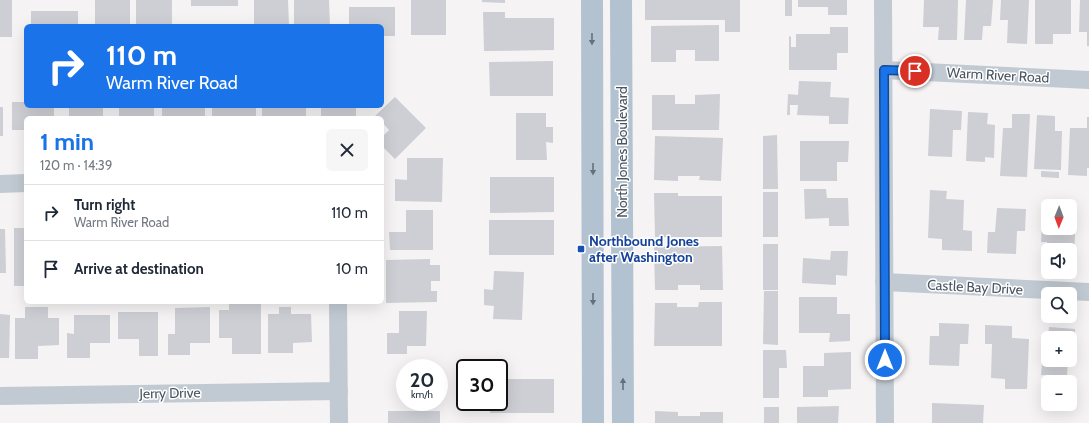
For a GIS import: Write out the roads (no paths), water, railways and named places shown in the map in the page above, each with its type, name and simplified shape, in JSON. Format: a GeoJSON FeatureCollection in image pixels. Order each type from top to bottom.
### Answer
{"type":"FeatureCollection","features":[{"type":"Feature","properties":{"kind":"main road","name":"North Jones Boulevard"},"geometry":{"type":"LineString","coordinates":[[592,0],[593,423]]}},
{"type":"Feature","properties":{"kind":"main road","name":"North Jones Boulevard"},"geometry":{"type":"LineString","coordinates":[[621,0],[623,423]]}},
{"type":"Feature","properties":{"kind":"street"},"geometry":{"type":"LineString","coordinates":[[883,0],[885,423]]}},
{"type":"Feature","properties":{"kind":"street","name":"Warm River Road"},"geometry":{"type":"LineString","coordinates":[[884,70],[1089,80]]}},
{"type":"Feature","properties":{"kind":"street"},"geometry":{"type":"LineString","coordinates":[[0,184],[24,183]]}},
{"type":"Feature","properties":{"kind":"street","name":"Castle Bay Drive"},"geometry":{"type":"LineString","coordinates":[[884,282],[1089,292]]}},
{"type":"Feature","properties":{"kind":"street"},"geometry":{"type":"LineString","coordinates":[[338,304],[339,423]]}},
{"type":"Feature","properties":{"kind":"street","name":"Jerry Drive"},"geometry":{"type":"LineString","coordinates":[[0,396],[339,391]]}},
{"type":"Feature","properties":{"kind":"place","name":"Northbound Jones after Washington"},"geometry":{"type":"Point","coordinates":[581,249]}}]}
